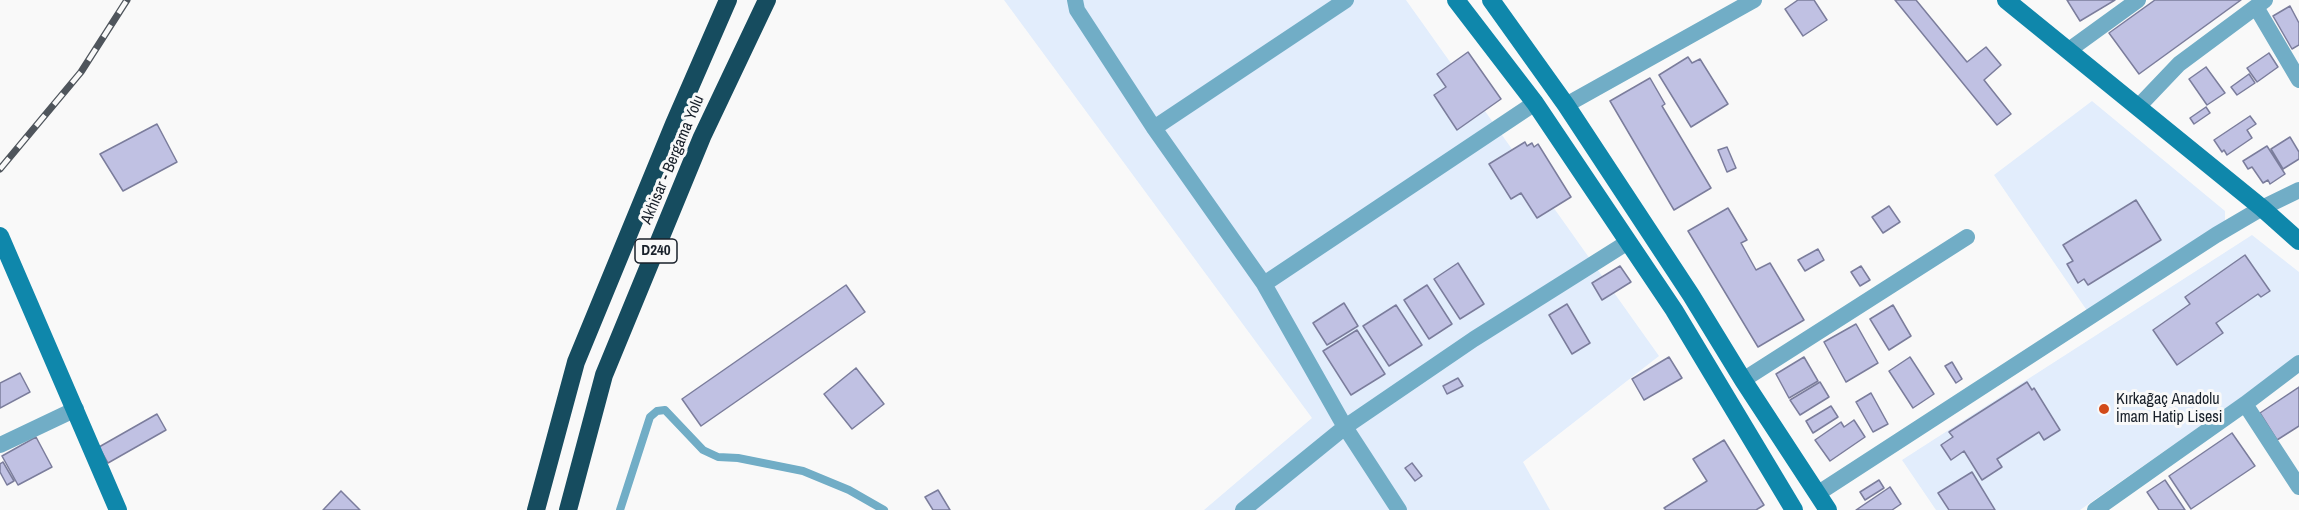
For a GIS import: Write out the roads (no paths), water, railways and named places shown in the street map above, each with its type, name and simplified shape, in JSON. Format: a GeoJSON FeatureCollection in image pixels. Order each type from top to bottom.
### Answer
{"type":"FeatureCollection","features":[{"type":"Feature","properties":{"kind":"highway","name":"Akhisar - Bergama Yolu"},"geometry":{"type":"LineString","coordinates":[[536,510],[576,362],[728,0]]}},
{"type":"Feature","properties":{"kind":"highway","name":"Akhisar - Bergama Yolu"},"geometry":{"type":"LineString","coordinates":[[568,510],[604,375],[702,137],[767,0]]}},
{"type":"Feature","properties":{"kind":"main road"},"geometry":{"type":"LineString","coordinates":[[1456,0],[1535,103],[1674,310],[1794,510]]}},
{"type":"Feature","properties":{"kind":"main road"},"geometry":{"type":"LineString","coordinates":[[1491,0],[1566,105],[1828,510]]}},
{"type":"Feature","properties":{"kind":"main road"},"geometry":{"type":"LineString","coordinates":[[2006,0],[2299,240]]}},
{"type":"Feature","properties":{"kind":"main road"},"geometry":{"type":"LineString","coordinates":[[0,236],[118,510]]}},
{"type":"Feature","properties":{"kind":"street"},"geometry":{"type":"LineString","coordinates":[[1075,0],[1077,10],[1154,129],[1264,285],[1345,427],[1399,510]]}},
{"type":"Feature","properties":{"kind":"street"},"geometry":{"type":"LineString","coordinates":[[1154,129],[1346,0]]}},
{"type":"Feature","properties":{"kind":"street"},"geometry":{"type":"LineString","coordinates":[[1566,105],[1754,0]]}},
{"type":"Feature","properties":{"kind":"street"},"geometry":{"type":"LineString","coordinates":[[2069,50],[2138,0]]}},
{"type":"Feature","properties":{"kind":"street"},"geometry":{"type":"LineString","coordinates":[[2138,107],[2179,64],[2260,3],[2299,80]]}},
{"type":"Feature","properties":{"kind":"street"},"geometry":{"type":"LineString","coordinates":[[1264,285],[1535,103]]}},
{"type":"Feature","properties":{"kind":"street"},"geometry":{"type":"LineString","coordinates":[[1817,494],[2206,241],[2262,208],[2299,190]]}},
{"type":"Feature","properties":{"kind":"street"},"geometry":{"type":"LineString","coordinates":[[1743,380],[1967,237]]}},
{"type":"Feature","properties":{"kind":"street"},"geometry":{"type":"LineString","coordinates":[[1244,510],[1345,427],[1474,339],[1628,242]]}},
{"type":"Feature","properties":{"kind":"street"},"geometry":{"type":"LineString","coordinates":[[2095,510],[2113,505],[2299,363]]}},
{"type":"Feature","properties":{"kind":"street"},"geometry":{"type":"LineString","coordinates":[[2245,404],[2299,487]]}},
{"type":"Feature","properties":{"kind":"street"},"geometry":{"type":"LineString","coordinates":[[0,445],[76,409]]}},
{"type":"Feature","properties":{"kind":"lane"},"geometry":{"type":"LineString","coordinates":[[620,510],[650,417],[657,411],[665,410],[703,450],[718,457],[738,458],[804,471],[849,490],[884,510]]}},
{"type":"Feature","properties":{"kind":"railway"},"geometry":{"type":"LineString","coordinates":[[0,169],[81,72],[127,0]]}},
{"type":"Feature","properties":{"kind":"place","name":"Kırkağaç Anadolu İmam Hatip Lisesi"},"geometry":{"type":"Point","coordinates":[2104,409]}}]}
